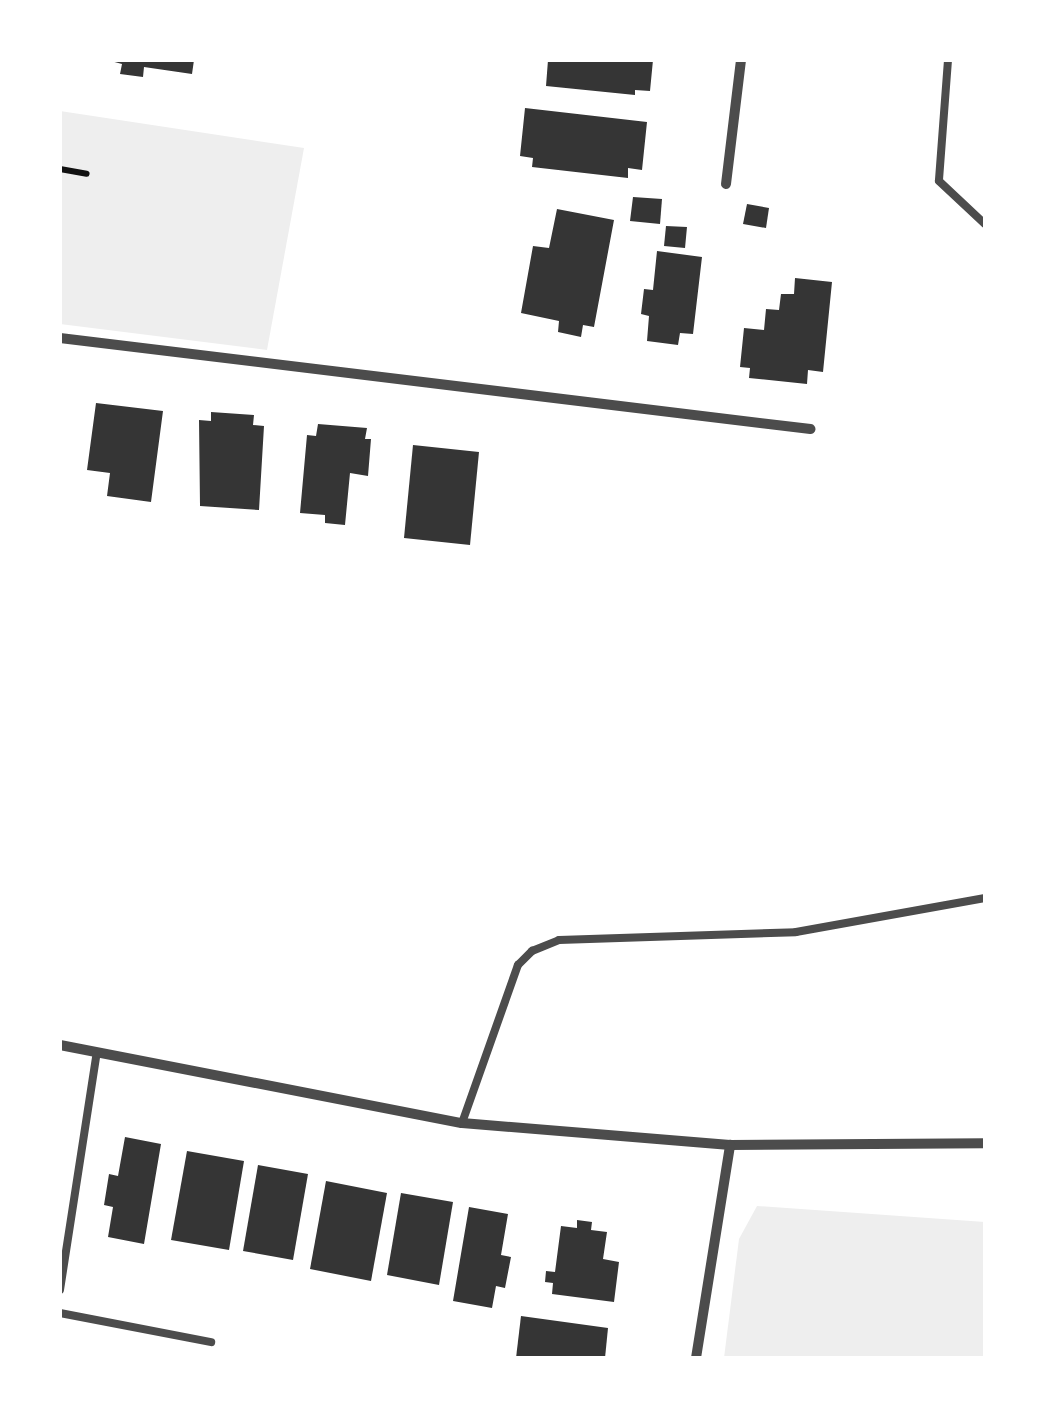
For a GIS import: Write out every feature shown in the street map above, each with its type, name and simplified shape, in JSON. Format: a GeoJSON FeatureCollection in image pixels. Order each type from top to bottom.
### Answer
{"type":"FeatureCollection","features":[{"type":"Feature","properties":{"kind":"street"},"geometry":{"type":"LineString","coordinates":[[726,184],[741,60]]}},
{"type":"Feature","properties":{"kind":"street"},"geometry":{"type":"LineString","coordinates":[[60,338],[810,429]]}},
{"type":"Feature","properties":{"kind":"street"},"geometry":{"type":"LineString","coordinates":[[60,1045],[462,1123],[730,1145],[985,1143]]}},
{"type":"Feature","properties":{"kind":"street"},"geometry":{"type":"LineString","coordinates":[[696,1358],[730,1145]]}},
{"type":"Feature","properties":{"kind":"lane"},"geometry":{"type":"LineString","coordinates":[[948,60],[939,180],[985,224]]}},
{"type":"Feature","properties":{"kind":"lane"},"geometry":{"type":"LineString","coordinates":[[462,1123],[518,965],[532,951],[559,940],[796,932],[985,898]]}},
{"type":"Feature","properties":{"kind":"lane"},"geometry":{"type":"LineString","coordinates":[[60,1290],[97,1052]]}},
{"type":"Feature","properties":{"kind":"lane"},"geometry":{"type":"LineString","coordinates":[[60,1313],[212,1342]]}},
{"type":"Feature","properties":{"kind":"path"},"geometry":{"type":"LineString","coordinates":[[60,169],[87,174]]}},
{"type":"Feature","properties":{"kind":"shaded area"},"geometry":{"type":"Polygon","coordinates":[[[60,111],[304,148],[267,350],[60,324],[60,111]]]}},
{"type":"Feature","properties":{"kind":"shaded area"},"geometry":{"type":"Polygon","coordinates":[[[757,1206],[985,1222],[985,1358],[724,1358],[739,1239],[757,1206]]]}},
{"type":"Feature","properties":{"kind":"building"},"geometry":{"type":"Polygon","coordinates":[[[107,60],[194,60],[192,74],[144,67],[143,77],[120,74],[122,64],[107,60]]]}},
{"type":"Feature","properties":{"kind":"building"},"geometry":{"type":"Polygon","coordinates":[[[548,60],[653,60],[650,91],[635,90],[635,95],[546,86],[548,60]]]}},
{"type":"Feature","properties":{"kind":"building"},"geometry":{"type":"Polygon","coordinates":[[[525,108],[647,122],[642,170],[628,168],[628,178],[532,167],[533,158],[520,156],[525,108]]]}},
{"type":"Feature","properties":{"kind":"building"},"geometry":{"type":"Polygon","coordinates":[[[633,197],[662,199],[660,224],[630,221],[633,197]]]}},
{"type":"Feature","properties":{"kind":"building"},"geometry":{"type":"Polygon","coordinates":[[[747,204],[769,208],[766,228],[743,224],[747,204]]]}},
{"type":"Feature","properties":{"kind":"building"},"geometry":{"type":"Polygon","coordinates":[[[557,209],[614,220],[594,327],[583,325],[581,337],[558,332],[559,321],[521,313],[533,246],[549,248],[557,209]]]}},
{"type":"Feature","properties":{"kind":"building"},"geometry":{"type":"Polygon","coordinates":[[[666,226],[687,227],[685,248],[664,246],[666,226]]]}},
{"type":"Feature","properties":{"kind":"building"},"geometry":{"type":"Polygon","coordinates":[[[657,251],[702,257],[693,334],[680,333],[678,345],[647,341],[649,316],[641,314],[644,289],[653,290],[657,251]]]}},
{"type":"Feature","properties":{"kind":"building"},"geometry":{"type":"Polygon","coordinates":[[[795,278],[832,282],[823,372],[808,370],[807,384],[749,378],[750,368],[740,367],[744,328],[764,330],[766,309],[779,310],[781,294],[794,294],[795,278]]]}},
{"type":"Feature","properties":{"kind":"building"},"geometry":{"type":"Polygon","coordinates":[[[96,403],[163,411],[151,502],[107,496],[110,473],[87,470],[96,403]]]}},
{"type":"Feature","properties":{"kind":"building"},"geometry":{"type":"Polygon","coordinates":[[[211,412],[254,415],[253,425],[264,426],[259,510],[200,506],[199,420],[211,421],[211,412]]]}},
{"type":"Feature","properties":{"kind":"building"},"geometry":{"type":"Polygon","coordinates":[[[318,424],[367,428],[365,439],[371,439],[368,476],[350,473],[345,525],[325,523],[325,515],[300,513],[307,435],[316,436],[318,424]]]}},
{"type":"Feature","properties":{"kind":"building"},"geometry":{"type":"Polygon","coordinates":[[[413,445],[479,452],[470,545],[404,538],[413,445]]]}},
{"type":"Feature","properties":{"kind":"building"},"geometry":{"type":"Polygon","coordinates":[[[125,1137],[161,1144],[144,1244],[108,1237],[113,1207],[104,1205],[109,1174],[118,1176],[125,1137]]]}},
{"type":"Feature","properties":{"kind":"building"},"geometry":{"type":"Polygon","coordinates":[[[187,1151],[244,1161],[229,1250],[171,1240],[187,1151]]]}},
{"type":"Feature","properties":{"kind":"building"},"geometry":{"type":"Polygon","coordinates":[[[258,1165],[308,1174],[293,1260],[243,1251],[258,1165]]]}},
{"type":"Feature","properties":{"kind":"building"},"geometry":{"type":"Polygon","coordinates":[[[326,1181],[387,1193],[371,1281],[310,1269],[326,1181]]]}},
{"type":"Feature","properties":{"kind":"building"},"geometry":{"type":"Polygon","coordinates":[[[401,1193],[453,1202],[439,1285],[387,1275],[401,1193]]]}},
{"type":"Feature","properties":{"kind":"building"},"geometry":{"type":"Polygon","coordinates":[[[469,1207],[508,1214],[501,1255],[511,1257],[505,1288],[496,1286],[492,1308],[453,1301],[469,1207]]]}},
{"type":"Feature","properties":{"kind":"building"},"geometry":{"type":"Polygon","coordinates":[[[577,1220],[592,1222],[591,1230],[607,1232],[603,1259],[619,1262],[614,1302],[552,1294],[553,1283],[545,1282],[546,1271],[555,1272],[561,1226],[577,1228],[577,1220]]]}},
{"type":"Feature","properties":{"kind":"building"},"geometry":{"type":"Polygon","coordinates":[[[521,1316],[608,1328],[605,1358],[516,1358],[521,1316]]]}}]}
